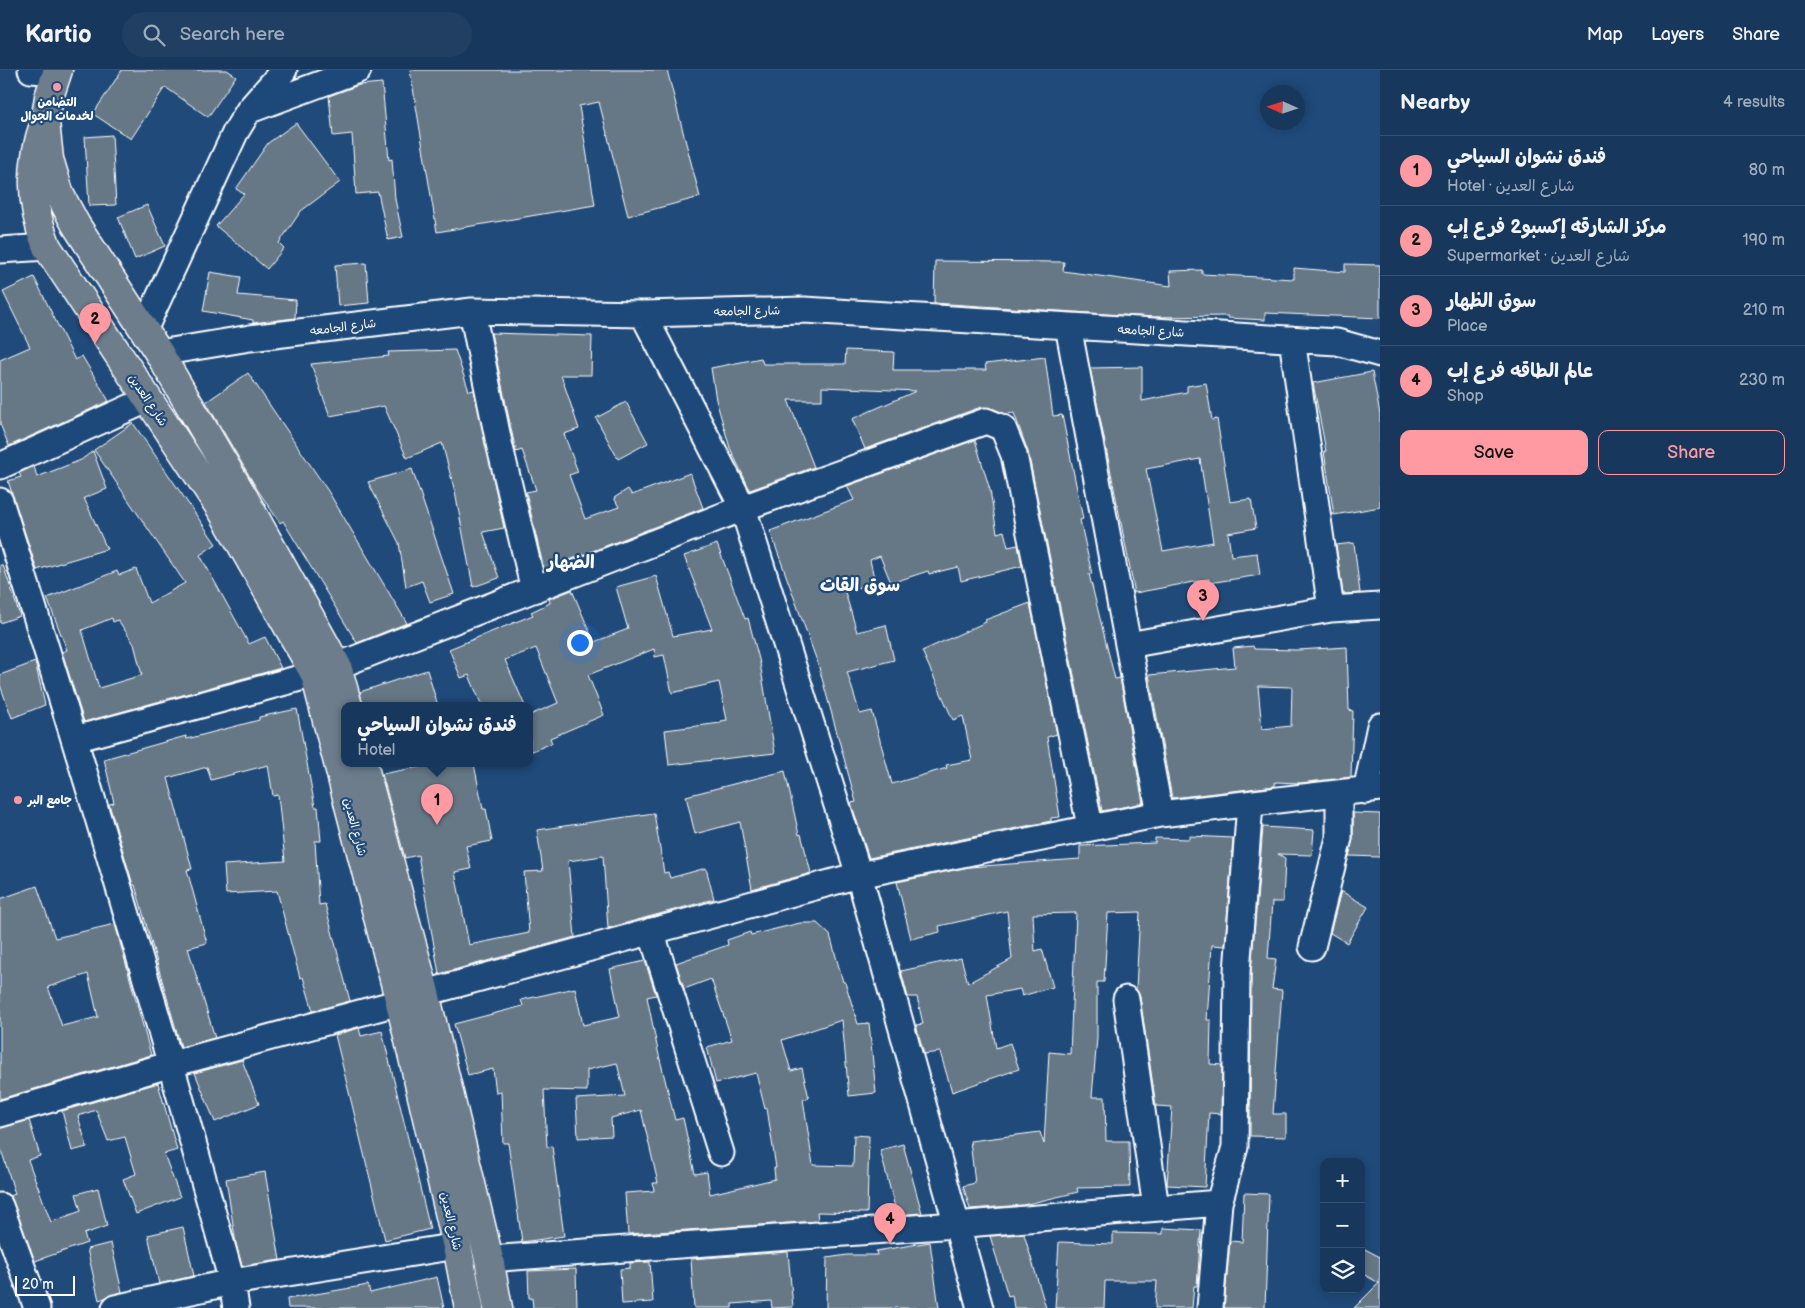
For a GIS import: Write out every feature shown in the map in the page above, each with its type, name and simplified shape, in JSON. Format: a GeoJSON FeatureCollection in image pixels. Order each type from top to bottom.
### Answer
{"type":"FeatureCollection","features":[{"type":"Feature","properties":{"kind":"main road"},"geometry":{"type":"LineString","coordinates":[[45,122],[49,97],[58,71]]}},
{"type":"Feature","properties":{"kind":"main road","name":"شارع العدين"},"geometry":{"type":"LineString","coordinates":[[45,122],[38,140],[32,177],[36,213],[47,247],[223,512],[346,702]]}},
{"type":"Feature","properties":{"kind":"main road","name":"شارع العدين"},"geometry":{"type":"LineString","coordinates":[[45,122],[49,159],[60,195],[76,225],[159,353],[244,498],[326,670],[341,727]]}},
{"type":"Feature","properties":{"kind":"main road","name":"شارع العدين"},"geometry":{"type":"LineString","coordinates":[[352,767],[412,997],[489,1259],[498,1308]]}},
{"type":"Feature","properties":{"kind":"main road","name":"شارع العدين"},"geometry":{"type":"LineString","coordinates":[[364,767],[412,997],[469,1308]]}},
{"type":"Feature","properties":{"kind":"street"},"geometry":{"type":"LineString","coordinates":[[30,70],[58,71]]}},
{"type":"Feature","properties":{"kind":"street"},"geometry":{"type":"LineString","coordinates":[[144,330],[235,133],[249,110],[284,70]]}},
{"type":"Feature","properties":{"kind":"street"},"geometry":{"type":"LineString","coordinates":[[249,110],[358,70]]}},
{"type":"Feature","properties":{"kind":"street"},"geometry":{"type":"LineString","coordinates":[[0,250],[47,247]]}},
{"type":"Feature","properties":{"kind":"street","name":"شارع الجامعه"},"geometry":{"type":"LineString","coordinates":[[159,353],[250,338],[472,311],[642,314],[804,310],[1336,342],[1380,336]]}},
{"type":"Feature","properties":{"kind":"street"},"geometry":{"type":"LineString","coordinates":[[472,311],[499,444],[534,590]]}},
{"type":"Feature","properties":{"kind":"street"},"geometry":{"type":"LineString","coordinates":[[642,314],[743,508],[859,875],[955,1225],[980,1308]]}},
{"type":"Feature","properties":{"kind":"street"},"geometry":{"type":"LineString","coordinates":[[1068,326],[1160,814]]}},
{"type":"Feature","properties":{"kind":"street"},"geometry":{"type":"LineString","coordinates":[[1292,340],[1331,609]]}},
{"type":"Feature","properties":{"kind":"street","name":"شارع الجامعه"},"geometry":{"type":"LineString","coordinates":[[1336,342],[1380,354]]}},
{"type":"Feature","properties":{"kind":"street"},"geometry":{"type":"LineString","coordinates":[[2,460],[147,400]]}},
{"type":"Feature","properties":{"kind":"street"},"geometry":{"type":"LineString","coordinates":[[75,739],[326,670],[743,508],[986,421],[1003,428],[1014,455],[1090,826]]}},
{"type":"Feature","properties":{"kind":"street"},"geometry":{"type":"LineString","coordinates":[[0,501],[75,739],[172,1064],[232,1282],[236,1308]]}},
{"type":"Feature","properties":{"kind":"street"},"geometry":{"type":"LineString","coordinates":[[1128,645],[1331,609],[1380,606]]}},
{"type":"Feature","properties":{"kind":"street"},"geometry":{"type":"LineString","coordinates":[[0,1114],[412,997],[859,875],[1090,826],[1160,814],[1373,790],[1380,726]]}},
{"type":"Feature","properties":{"kind":"street"},"geometry":{"type":"LineString","coordinates":[[1312,947],[1339,838],[1339,794]]}},
{"type":"Feature","properties":{"kind":"street"},"geometry":{"type":"LineString","coordinates":[[1210,1308],[1219,1203],[1235,1147],[1237,971],[1250,804]]}},
{"type":"Feature","properties":{"kind":"street"},"geometry":{"type":"LineString","coordinates":[[651,931],[721,1153]]}},
{"type":"Feature","properties":{"kind":"street"},"geometry":{"type":"LineString","coordinates":[[1126,999],[1156,1208]]}},
{"type":"Feature","properties":{"kind":"street"},"geometry":{"type":"LineString","coordinates":[[489,1259],[955,1225],[1219,1203]]}},
{"type":"Feature","properties":{"kind":"street"},"geometry":{"type":"LineString","coordinates":[[0,1206],[37,1308]]}},
{"type":"Feature","properties":{"kind":"street"},"geometry":{"type":"LineString","coordinates":[[115,1308],[232,1282],[458,1246]]}},
{"type":"Feature","properties":{"kind":"building"},"geometry":{"type":"Polygon","coordinates":[[[122,70],[227,70],[236,76],[208,117],[165,87],[131,139],[93,114],[122,70]]]}},
{"type":"Feature","properties":{"kind":"building"},"geometry":{"type":"Polygon","coordinates":[[[410,70],[667,70],[700,197],[628,216],[599,102],[579,106],[595,205],[437,232],[410,70]]]}},
{"type":"Feature","properties":{"kind":"building"},"geometry":{"type":"Polygon","coordinates":[[[382,83],[389,160],[392,159],[395,199],[403,237],[388,240],[378,192],[356,194],[352,134],[333,136],[329,96],[359,85],[382,83]]]}},
{"type":"Feature","properties":{"kind":"building"},"geometry":{"type":"Polygon","coordinates":[[[296,123],[340,182],[301,211],[279,243],[284,248],[267,269],[216,226],[244,194],[236,189],[268,143],[296,123]]]}},
{"type":"Feature","properties":{"kind":"building"},"geometry":{"type":"Polygon","coordinates":[[[112,135],[116,205],[89,206],[85,137],[112,135]]]}},
{"type":"Feature","properties":{"kind":"building"},"geometry":{"type":"Polygon","coordinates":[[[147,205],[165,246],[135,259],[118,217],[147,205]]]}},
{"type":"Feature","properties":{"kind":"building"},"geometry":{"type":"Polygon","coordinates":[[[935,261],[1064,262],[1063,271],[1171,286],[1170,271],[1202,270],[1202,274],[1294,279],[1294,268],[1345,272],[1345,264],[1380,265],[1380,318],[1265,313],[1265,320],[1228,318],[1228,316],[1152,317],[934,303],[935,261]]]}},
{"type":"Feature","properties":{"kind":"building"},"geometry":{"type":"Polygon","coordinates":[[[366,263],[369,303],[338,306],[335,265],[366,263]]]}},
{"type":"Feature","properties":{"kind":"building"},"geometry":{"type":"Polygon","coordinates":[[[210,272],[241,277],[238,295],[296,300],[295,318],[253,323],[253,320],[203,311],[210,272]]]}},
{"type":"Feature","properties":{"kind":"building"},"geometry":{"type":"Polygon","coordinates":[[[34,277],[75,360],[82,356],[109,401],[9,446],[0,424],[0,360],[30,347],[3,292],[34,277]]]}},
{"type":"Feature","properties":{"kind":"building"},"geometry":{"type":"Polygon","coordinates":[[[491,333],[592,336],[591,375],[561,375],[579,429],[564,434],[578,472],[569,475],[585,519],[619,507],[614,498],[628,489],[632,495],[690,473],[703,508],[544,570],[526,492],[536,490],[522,450],[516,452],[491,333]]]}},
{"type":"Feature","properties":{"kind":"building"},"geometry":{"type":"Polygon","coordinates":[[[455,350],[469,391],[474,390],[504,528],[483,532],[499,578],[473,587],[455,492],[442,443],[407,458],[384,406],[330,416],[311,364],[389,356],[388,352],[455,350]]]}},
{"type":"Feature","properties":{"kind":"building"},"geometry":{"type":"Polygon","coordinates":[[[846,350],[894,352],[893,370],[986,370],[985,364],[1045,357],[1053,416],[1062,415],[1083,519],[1080,520],[1092,574],[1089,574],[1115,679],[1120,678],[1143,803],[1102,811],[1028,452],[1014,413],[1006,414],[991,408],[981,407],[865,449],[852,419],[916,391],[822,387],[822,400],[788,400],[814,467],[750,490],[730,448],[716,400],[711,368],[761,358],[763,364],[845,364],[846,350]]]}},
{"type":"Feature","properties":{"kind":"building"},"geometry":{"type":"Polygon","coordinates":[[[1142,367],[1142,401],[1187,392],[1187,386],[1206,383],[1212,420],[1217,419],[1230,502],[1251,499],[1256,528],[1228,533],[1231,556],[1257,553],[1260,575],[1209,583],[1209,579],[1135,593],[1090,368],[1142,367]],[[1200,459],[1146,469],[1163,551],[1213,542],[1200,459]]]}},
{"type":"Feature","properties":{"kind":"building"},"geometry":{"type":"Polygon","coordinates":[[[1372,372],[1380,414],[1380,507],[1334,515],[1324,451],[1326,451],[1313,383],[1372,372]]]}},
{"type":"Feature","properties":{"kind":"building"},"geometry":{"type":"Polygon","coordinates":[[[248,373],[328,491],[407,623],[357,643],[283,521],[280,523],[257,489],[206,402],[248,373]]]}},
{"type":"Feature","properties":{"kind":"building"},"geometry":{"type":"Polygon","coordinates":[[[626,402],[648,443],[618,459],[596,418],[626,402]]]}},
{"type":"Feature","properties":{"kind":"building"},"geometry":{"type":"Polygon","coordinates":[[[133,423],[216,544],[200,555],[249,644],[265,637],[281,668],[84,722],[62,652],[67,650],[47,598],[117,571],[119,575],[136,569],[149,603],[185,583],[94,450],[133,423]],[[112,618],[82,630],[99,688],[142,675],[134,644],[118,620],[113,622],[112,618]]]}},
{"type":"Feature","properties":{"kind":"building"},"geometry":{"type":"Polygon","coordinates":[[[975,440],[990,490],[997,533],[1004,531],[1008,547],[1018,545],[1022,566],[961,581],[958,567],[929,574],[928,571],[891,583],[880,556],[870,560],[875,582],[845,592],[857,632],[886,625],[894,660],[847,672],[860,714],[872,711],[892,784],[947,768],[946,765],[972,760],[963,716],[953,720],[922,651],[986,622],[985,620],[1030,603],[1057,734],[1047,737],[1060,817],[1051,818],[1051,821],[869,858],[851,803],[856,802],[818,664],[770,531],[854,500],[847,486],[975,440]]]}},
{"type":"Feature","properties":{"kind":"building"},"geometry":{"type":"Polygon","coordinates":[[[93,451],[107,489],[84,498],[107,549],[37,570],[8,481],[21,477],[19,473],[34,466],[37,477],[81,460],[93,451]]]}},
{"type":"Feature","properties":{"kind":"building"},"geometry":{"type":"Polygon","coordinates":[[[412,469],[454,594],[430,602],[422,581],[406,587],[399,543],[368,482],[412,469]]]}},
{"type":"Feature","properties":{"kind":"building"},"geometry":{"type":"Polygon","coordinates":[[[1354,543],[1360,593],[1343,594],[1336,545],[1354,543]]]}},
{"type":"Feature","properties":{"kind":"building"},"geometry":{"type":"Polygon","coordinates":[[[717,544],[745,619],[748,618],[760,663],[775,753],[669,765],[665,730],[721,723],[721,721],[727,720],[719,682],[672,693],[664,655],[655,657],[654,649],[588,675],[604,715],[550,738],[552,743],[533,751],[533,714],[558,703],[536,648],[505,660],[523,702],[480,702],[469,675],[461,678],[449,649],[533,615],[531,612],[550,603],[549,599],[572,590],[594,642],[628,629],[616,587],[656,576],[673,636],[712,629],[684,556],[717,544]]]}},
{"type":"Feature","properties":{"kind":"building"},"geometry":{"type":"Polygon","coordinates":[[[0,565],[3,565],[20,616],[0,623],[0,565]]]}},
{"type":"Feature","properties":{"kind":"building"},"geometry":{"type":"Polygon","coordinates":[[[1253,646],[1254,649],[1298,650],[1347,647],[1349,710],[1353,711],[1351,777],[1300,783],[1275,782],[1275,786],[1172,798],[1149,675],[1235,667],[1233,648],[1253,646]],[[1258,686],[1262,729],[1291,726],[1292,687],[1258,686]]]}},
{"type":"Feature","properties":{"kind":"building"},"geometry":{"type":"Polygon","coordinates":[[[35,662],[45,705],[12,718],[0,685],[0,675],[35,662]]]}},
{"type":"Feature","properties":{"kind":"building"},"geometry":{"type":"Polygon","coordinates":[[[427,670],[437,702],[362,702],[360,692],[427,670]]]}},
{"type":"Feature","properties":{"kind":"building"},"geometry":{"type":"Polygon","coordinates":[[[297,709],[315,807],[318,807],[321,841],[315,841],[319,905],[325,904],[350,1001],[313,1011],[303,977],[300,978],[277,891],[226,894],[224,865],[285,861],[278,795],[273,796],[268,765],[211,780],[207,767],[168,778],[192,869],[187,870],[207,943],[188,948],[215,1038],[181,1047],[135,885],[133,885],[109,804],[114,803],[104,759],[186,736],[187,739],[259,720],[259,717],[297,709]]]}},
{"type":"Feature","properties":{"kind":"building"},"geometry":{"type":"Polygon","coordinates":[[[418,767],[475,767],[492,841],[466,846],[471,869],[455,872],[469,945],[529,933],[524,872],[543,871],[537,830],[654,813],[664,873],[668,872],[670,878],[706,868],[714,899],[608,928],[603,856],[568,861],[575,937],[439,974],[418,855],[405,858],[382,774],[418,767]]]}},
{"type":"Feature","properties":{"kind":"building"},"geometry":{"type":"Polygon","coordinates":[[[785,771],[799,835],[801,834],[811,873],[752,889],[740,822],[695,834],[686,796],[785,771]]]}},
{"type":"Feature","properties":{"kind":"building"},"geometry":{"type":"Polygon","coordinates":[[[1353,813],[1380,814],[1380,857],[1349,856],[1353,838],[1353,813]]]}},
{"type":"Feature","properties":{"kind":"building"},"geometry":{"type":"Polygon","coordinates":[[[1263,827],[1314,830],[1312,855],[1278,854],[1285,858],[1283,902],[1272,902],[1268,958],[1276,959],[1272,989],[1282,990],[1273,1114],[1286,1114],[1286,1137],[1250,1136],[1251,972],[1263,827]]]}},
{"type":"Feature","properties":{"kind":"building"},"geometry":{"type":"Polygon","coordinates":[[[1189,836],[1233,838],[1225,946],[1212,945],[1207,1020],[1211,1020],[1210,1064],[1222,1065],[1221,1114],[1209,1113],[1205,1187],[1167,1185],[1172,1107],[1156,1106],[1140,997],[1136,989],[1140,912],[1108,913],[1104,982],[1097,982],[1097,1038],[1092,1097],[1105,1097],[1106,1141],[1129,1141],[1130,1187],[1077,1188],[1078,1192],[1023,1205],[970,1209],[963,1186],[975,1183],[970,1141],[1040,1132],[1044,1144],[1049,1052],[1070,1054],[1076,913],[1033,914],[1035,951],[1042,949],[1053,987],[1022,996],[1020,989],[987,995],[996,1048],[1010,1043],[1019,1069],[952,1092],[940,1052],[924,1054],[916,1025],[923,1024],[917,997],[908,997],[901,971],[961,958],[968,983],[1012,959],[1007,911],[939,926],[940,932],[911,939],[897,882],[969,867],[1080,859],[1080,846],[1155,843],[1155,838],[1189,839],[1189,836]]]}},
{"type":"Feature","properties":{"kind":"building"},"geometry":{"type":"Polygon","coordinates":[[[37,886],[55,938],[115,924],[151,1055],[0,1099],[0,899],[37,886]],[[88,974],[48,987],[62,1026],[98,1017],[88,974]]]}},
{"type":"Feature","properties":{"kind":"building"},"geometry":{"type":"Polygon","coordinates":[[[1341,891],[1368,907],[1347,943],[1330,933],[1341,891]]]}},
{"type":"Feature","properties":{"kind":"building"},"geometry":{"type":"Polygon","coordinates":[[[800,923],[817,923],[830,935],[843,982],[845,982],[858,1024],[869,1023],[876,1093],[849,1096],[842,1020],[782,1040],[791,1071],[802,1068],[809,1098],[803,1099],[813,1165],[853,1166],[854,1135],[869,1136],[867,1213],[817,1212],[818,1221],[628,1234],[625,1193],[654,1191],[653,1183],[658,1183],[641,1110],[611,1118],[612,1136],[578,1138],[576,1099],[625,1096],[617,1063],[587,1070],[587,1091],[544,1090],[547,1147],[552,1146],[564,1236],[522,1242],[508,1143],[503,1143],[501,1092],[496,1093],[493,1069],[468,1075],[454,1024],[523,1006],[521,1000],[575,988],[583,1025],[620,1017],[610,969],[645,961],[656,995],[647,997],[658,1051],[675,1120],[683,1118],[695,1174],[707,1172],[710,1194],[775,1179],[774,1168],[776,1168],[767,1108],[765,1109],[756,1073],[716,1083],[707,1047],[732,1040],[711,979],[684,989],[676,963],[728,945],[727,940],[750,932],[751,935],[800,923]]]}},
{"type":"Feature","properties":{"kind":"building"},"geometry":{"type":"Polygon","coordinates":[[[359,1028],[361,1036],[382,1031],[430,1229],[385,1240],[335,1035],[359,1028]]]}},
{"type":"Feature","properties":{"kind":"building"},"geometry":{"type":"Polygon","coordinates":[[[242,1060],[259,1104],[215,1122],[195,1073],[242,1060]]]}},
{"type":"Feature","properties":{"kind":"building"},"geometry":{"type":"Polygon","coordinates":[[[158,1083],[177,1150],[164,1154],[180,1197],[136,1214],[123,1179],[136,1174],[125,1137],[108,1141],[96,1110],[78,1116],[87,1147],[72,1151],[62,1111],[158,1083]]]}},
{"type":"Feature","properties":{"kind":"building"},"geometry":{"type":"Polygon","coordinates":[[[29,1120],[40,1156],[28,1160],[51,1222],[81,1211],[76,1194],[98,1188],[107,1226],[84,1234],[87,1243],[35,1261],[10,1196],[15,1194],[0,1146],[0,1128],[29,1120]]]}},
{"type":"Feature","properties":{"kind":"building"},"geometry":{"type":"Polygon","coordinates":[[[903,1144],[922,1213],[897,1215],[880,1150],[903,1144]]]}},
{"type":"Feature","properties":{"kind":"building"},"geometry":{"type":"Polygon","coordinates":[[[265,1172],[280,1260],[242,1266],[236,1244],[226,1179],[265,1172]]]}},
{"type":"Feature","properties":{"kind":"building"},"geometry":{"type":"Polygon","coordinates":[[[1244,1193],[1269,1194],[1265,1308],[1224,1308],[1230,1241],[1242,1242],[1244,1193]]]}},
{"type":"Feature","properties":{"kind":"building"},"geometry":{"type":"Polygon","coordinates":[[[183,1227],[194,1276],[159,1284],[148,1235],[183,1227]]]}},
{"type":"Feature","properties":{"kind":"building"},"geometry":{"type":"Polygon","coordinates":[[[1163,1228],[1201,1230],[1197,1286],[1194,1286],[1192,1308],[1155,1308],[1157,1281],[1105,1281],[1104,1308],[1055,1308],[1059,1242],[1113,1244],[1113,1233],[1163,1234],[1163,1228]]]}},
{"type":"Feature","properties":{"kind":"building"},"geometry":{"type":"Polygon","coordinates":[[[1024,1234],[1046,1308],[1014,1308],[1012,1295],[1008,1296],[990,1236],[1024,1234]]]}},
{"type":"Feature","properties":{"kind":"building"},"geometry":{"type":"Polygon","coordinates":[[[930,1242],[939,1308],[826,1308],[827,1258],[847,1255],[877,1255],[876,1251],[930,1242]]]}},
{"type":"Feature","properties":{"kind":"building"},"geometry":{"type":"Polygon","coordinates":[[[111,1243],[122,1292],[99,1300],[87,1249],[111,1243]]]}},
{"type":"Feature","properties":{"kind":"building"},"geometry":{"type":"Polygon","coordinates":[[[1365,1249],[1380,1257],[1380,1308],[1354,1308],[1379,1283],[1365,1275],[1365,1249]]]}},
{"type":"Feature","properties":{"kind":"building"},"geometry":{"type":"Polygon","coordinates":[[[788,1252],[793,1307],[772,1308],[771,1301],[732,1304],[732,1308],[694,1308],[691,1259],[788,1252]]]}},
{"type":"Feature","properties":{"kind":"building"},"geometry":{"type":"Polygon","coordinates":[[[650,1262],[653,1302],[622,1304],[620,1269],[630,1268],[630,1263],[650,1262]]]}},
{"type":"Feature","properties":{"kind":"building"},"geometry":{"type":"Polygon","coordinates":[[[576,1269],[577,1308],[533,1308],[532,1298],[529,1298],[528,1271],[576,1269]]]}},
{"type":"Feature","properties":{"kind":"building"},"geometry":{"type":"Polygon","coordinates":[[[437,1277],[444,1308],[288,1308],[287,1299],[368,1285],[370,1293],[437,1277]]]}},
{"type":"Feature","properties":{"kind":"place","name":"التضامن لخدمات الجوال"},"geometry":{"type":"Point","coordinates":[57,87]}},
{"type":"Feature","properties":{"kind":"place","name":"مركز الشارقه إكسبو2 فرع إب"},"geometry":{"type":"Point","coordinates":[95,344]}},
{"type":"Feature","properties":{"kind":"place","name":"سوق الظهار"},"geometry":{"type":"Point","coordinates":[1203,621]}},
{"type":"Feature","properties":{"kind":"place","name":"جامع البر"},"geometry":{"type":"Point","coordinates":[18,800]}},
{"type":"Feature","properties":{"kind":"place","name":"فندق نشوان السياحي"},"geometry":{"type":"Point","coordinates":[437,825]}},
{"type":"Feature","properties":{"kind":"place","name":"عالم الطاقه فرع إب"},"geometry":{"type":"Point","coordinates":[890,1244]}},
{"type":"Feature","properties":{"kind":"district","name":"الضهار"},"geometry":{"type":"Point","coordinates":[571,562]}},
{"type":"Feature","properties":{"kind":"district","name":"سوق القات"},"geometry":{"type":"Point","coordinates":[860,585]}}]}
